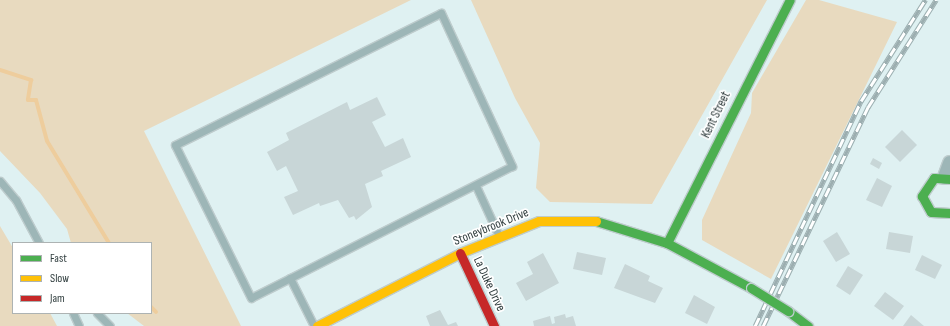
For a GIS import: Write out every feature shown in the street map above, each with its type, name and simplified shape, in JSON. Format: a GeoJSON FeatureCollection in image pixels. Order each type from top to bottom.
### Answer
{"type":"FeatureCollection","features":[{"type":"Feature","properties":{"kind":"street","name":"Kent Street"},"geometry":{"type":"LineString","coordinates":[[667,243],[790,0]]}},
{"type":"Feature","properties":{"kind":"street"},"geometry":{"type":"LineString","coordinates":[[950,163],[947,178],[929,181],[922,196],[931,212],[950,213]]}},
{"type":"Feature","properties":{"kind":"street","name":"Stoneybrook Drive"},"geometry":{"type":"LineString","coordinates":[[317,326],[460,253],[539,221],[599,221],[667,243],[751,288],[788,311],[808,326]]}},
{"type":"Feature","properties":{"kind":"street","name":"La Duke Drive"},"geometry":{"type":"LineString","coordinates":[[460,253],[494,326]]}},
{"type":"Feature","properties":{"kind":"lane"},"geometry":{"type":"LineString","coordinates":[[441,13],[512,166],[476,186],[251,298],[175,145],[441,13]]}},
{"type":"Feature","properties":{"kind":"lane"},"geometry":{"type":"LineString","coordinates":[[0,181],[16,200],[38,242]]}},
{"type":"Feature","properties":{"kind":"lane"},"geometry":{"type":"LineString","coordinates":[[476,186],[499,236]]}},
{"type":"Feature","properties":{"kind":"lane"},"geometry":{"type":"LineString","coordinates":[[290,278],[314,326]]}},
{"type":"Feature","properties":{"kind":"lane"},"geometry":{"type":"LineString","coordinates":[[73,314],[79,326]]}},
{"type":"Feature","properties":{"kind":"lane"},"geometry":{"type":"LineString","coordinates":[[98,314],[110,326]]}},
{"type":"Feature","properties":{"kind":"shaded area"},"geometry":{"type":"Polygon","coordinates":[[[0,0],[411,0],[144,131],[241,326],[144,326],[128,314],[152,314],[152,242],[71,242],[67,229],[40,193],[0,151],[0,0]]]}},
{"type":"Feature","properties":{"kind":"shaded area"},"geometry":{"type":"Polygon","coordinates":[[[471,0],[767,0],[652,204],[550,202],[536,188],[540,143],[515,98],[471,0]]]}},
{"type":"Feature","properties":{"kind":"shaded area"},"geometry":{"type":"Polygon","coordinates":[[[806,0],[819,0],[897,22],[771,279],[702,240],[702,220],[751,113],[752,93],[806,0]]]}},
{"type":"Feature","properties":{"kind":"shaded area"},"geometry":{"type":"Polygon","coordinates":[[[0,226],[12,246],[12,314],[51,314],[57,326],[0,326],[0,226]]]}},
{"type":"Feature","properties":{"kind":"building"},"geometry":{"type":"Polygon","coordinates":[[[377,97],[386,115],[372,122],[385,147],[403,138],[411,157],[381,171],[383,176],[365,184],[372,207],[356,220],[354,216],[349,218],[338,200],[320,206],[319,203],[293,215],[284,197],[298,191],[286,166],[277,171],[267,152],[289,140],[286,133],[347,102],[350,110],[377,97]]]}},
{"type":"Feature","properties":{"kind":"building"},"geometry":{"type":"Polygon","coordinates":[[[902,130],[917,145],[900,162],[885,147],[902,130]]]}},
{"type":"Feature","properties":{"kind":"building"},"geometry":{"type":"Polygon","coordinates":[[[873,158],[882,163],[879,169],[870,164],[873,158]]]}},
{"type":"Feature","properties":{"kind":"building"},"geometry":{"type":"Polygon","coordinates":[[[877,178],[892,186],[882,207],[866,200],[877,178]]]}},
{"type":"Feature","properties":{"kind":"building"},"geometry":{"type":"Polygon","coordinates":[[[837,232],[850,254],[836,262],[823,241],[837,232]]]}},
{"type":"Feature","properties":{"kind":"building"},"geometry":{"type":"Polygon","coordinates":[[[889,232],[913,236],[910,253],[886,249],[889,232]]]}},
{"type":"Feature","properties":{"kind":"building"},"geometry":{"type":"Polygon","coordinates":[[[577,252],[606,258],[602,275],[573,269],[577,252]]]}},
{"type":"Feature","properties":{"kind":"building"},"geometry":{"type":"Polygon","coordinates":[[[543,253],[559,283],[526,301],[516,283],[533,274],[527,262],[543,253]]]}},
{"type":"Feature","properties":{"kind":"building"},"geometry":{"type":"Polygon","coordinates":[[[922,255],[942,265],[935,279],[915,270],[922,255]]]}},
{"type":"Feature","properties":{"kind":"building"},"geometry":{"type":"Polygon","coordinates":[[[625,264],[650,276],[648,281],[663,288],[655,303],[614,288],[625,264]]]}},
{"type":"Feature","properties":{"kind":"building"},"geometry":{"type":"Polygon","coordinates":[[[848,266],[863,275],[850,295],[836,286],[848,266]]]}},
{"type":"Feature","properties":{"kind":"building"},"geometry":{"type":"Polygon","coordinates":[[[885,292],[904,306],[893,320],[874,306],[885,292]]]}},
{"type":"Feature","properties":{"kind":"building"},"geometry":{"type":"Polygon","coordinates":[[[694,295],[715,307],[707,324],[685,313],[694,295]]]}},
{"type":"Feature","properties":{"kind":"building"},"geometry":{"type":"Polygon","coordinates":[[[440,310],[448,325],[456,322],[458,326],[430,326],[426,316],[440,310]]]}},
{"type":"Feature","properties":{"kind":"building"},"geometry":{"type":"Polygon","coordinates":[[[565,314],[566,318],[573,316],[576,326],[534,326],[533,321],[550,316],[552,324],[555,323],[554,317],[565,314]]]}},
{"type":"Feature","properties":{"kind":"building"},"geometry":{"type":"Polygon","coordinates":[[[911,315],[924,326],[903,326],[911,315]]]}},
{"type":"Feature","properties":{"kind":"waterway"},"geometry":{"type":"LineString","coordinates":[[0,70],[31,80],[28,100],[36,100],[47,141],[108,242]]}},
{"type":"Feature","properties":{"kind":"waterway"},"geometry":{"type":"LineString","coordinates":[[152,308],[156,312]]}},
{"type":"Feature","properties":{"kind":"railway"},"geometry":{"type":"LineString","coordinates":[[755,326],[861,101],[925,0]]}},
{"type":"Feature","properties":{"kind":"railway"},"geometry":{"type":"LineString","coordinates":[[763,326],[868,107],[936,0]]}},
{"type":"Feature","properties":{"kind":"traffic: fast"},"geometry":{"type":"LineString","coordinates":[[667,243],[790,0]]}},
{"type":"Feature","properties":{"kind":"traffic: fast"},"geometry":{"type":"LineString","coordinates":[[950,179],[934,178],[922,196],[931,212],[950,213]]}},
{"type":"Feature","properties":{"kind":"traffic: fast"},"geometry":{"type":"LineString","coordinates":[[596,221],[667,243],[751,288]]}},
{"type":"Feature","properties":{"kind":"traffic: fast"},"geometry":{"type":"LineString","coordinates":[[751,288],[788,311]]}},
{"type":"Feature","properties":{"kind":"traffic: fast"},"geometry":{"type":"LineString","coordinates":[[788,311],[808,326]]}},
{"type":"Feature","properties":{"kind":"traffic: slow"},"geometry":{"type":"LineString","coordinates":[[317,326],[460,253],[539,221],[596,221]]}},
{"type":"Feature","properties":{"kind":"traffic: jam"},"geometry":{"type":"LineString","coordinates":[[460,253],[494,326]]}}]}
